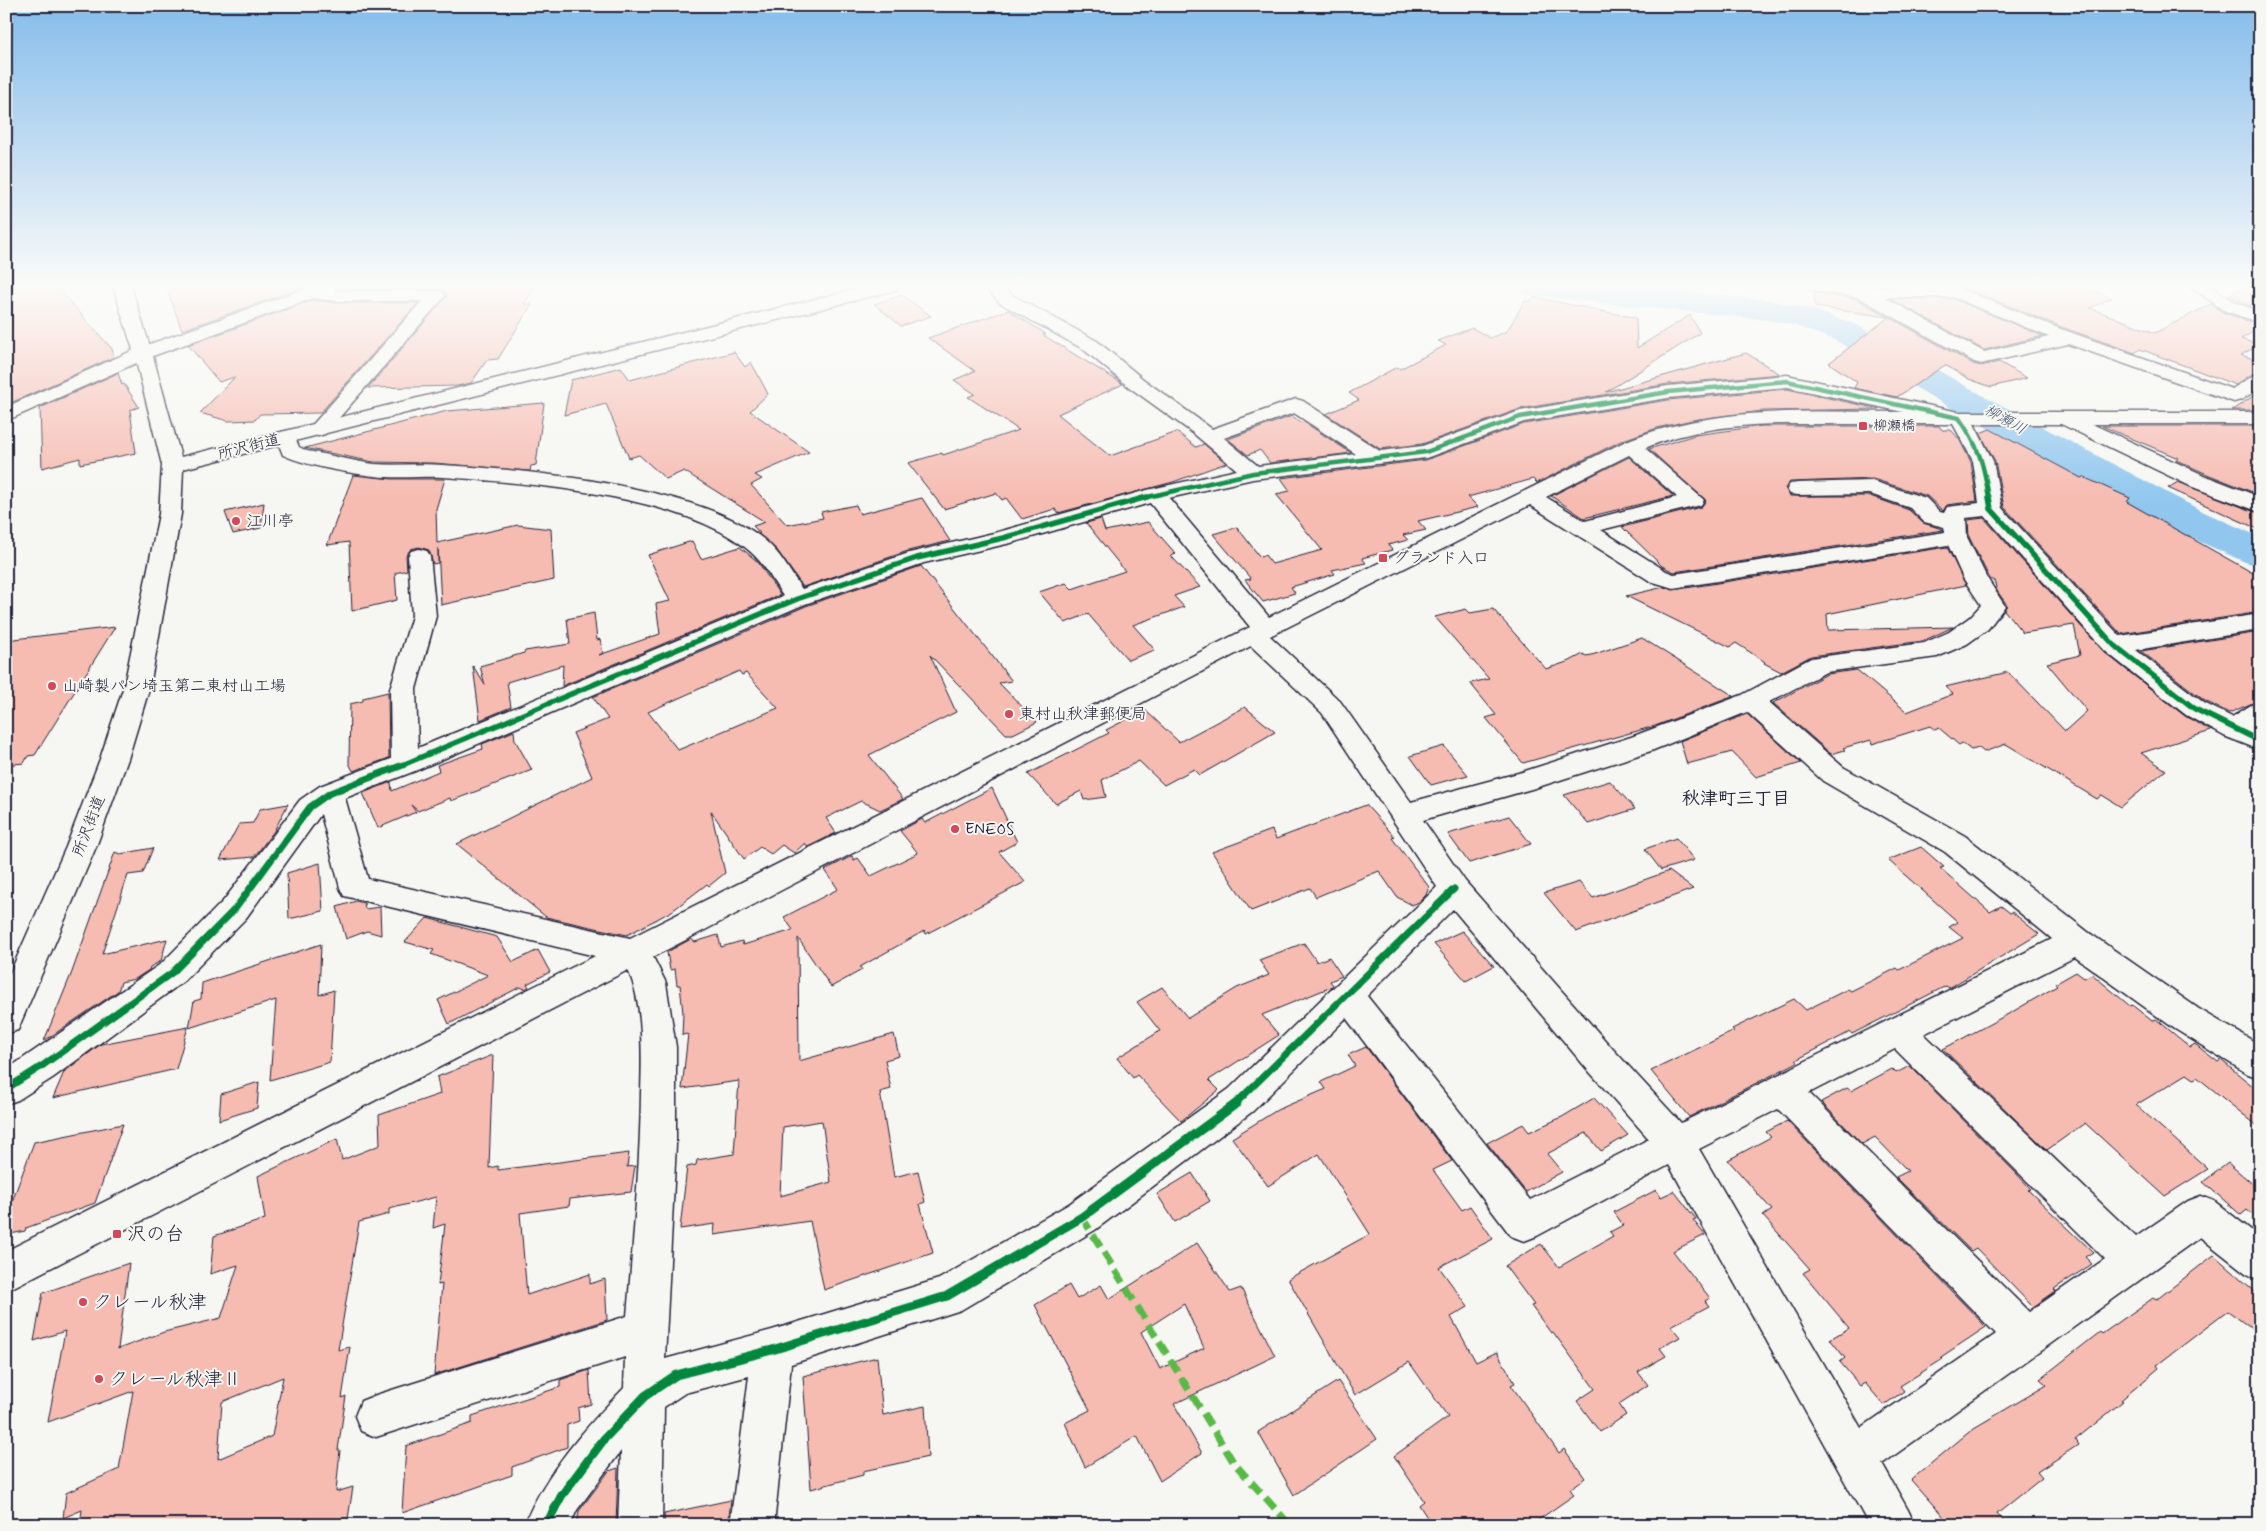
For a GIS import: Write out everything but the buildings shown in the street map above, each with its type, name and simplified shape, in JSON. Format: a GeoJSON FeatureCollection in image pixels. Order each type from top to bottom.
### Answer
{"type":"FeatureCollection","features":[{"type":"Feature","properties":{"kind":"street"},"geometry":{"type":"LineString","coordinates":[[6,415],[133,357]]}},
{"type":"Feature","properties":{"kind":"street"},"geometry":{"type":"LineString","coordinates":[[144,357],[173,465]]}},
{"type":"Feature","properties":{"kind":"street"},"geometry":{"type":"LineString","coordinates":[[318,430],[382,357]]}},
{"type":"Feature","properties":{"kind":"street","name":"所沢街道"},"geometry":{"type":"LineString","coordinates":[[6,1020],[81,847],[114,759],[137,686],[170,514],[173,465],[606,357]]}},
{"type":"Feature","properties":{"kind":"street"},"geometry":{"type":"LineString","coordinates":[[1105,357],[1253,473]]}},
{"type":"Feature","properties":{"kind":"street"},"geometry":{"type":"LineString","coordinates":[[2125,357],[2234,396]]}},
{"type":"Feature","properties":{"kind":"street"},"geometry":{"type":"LineString","coordinates":[[2217,419],[2204,408],[2204,404],[2234,396],[2260,380]]}},
{"type":"Feature","properties":{"kind":"street"},"geometry":{"type":"LineString","coordinates":[[6,1089],[42,1066],[172,972],[236,909],[310,807],[330,793],[405,764],[797,599],[917,558],[1003,538],[1156,495],[1253,473],[1426,452],[1520,417],[1668,392],[1768,381],[1787,381],[1962,418],[1983,461],[1991,509],[2114,645],[2195,709],[2260,741]]}},
{"type":"Feature","properties":{"kind":"street"},"geometry":{"type":"LineString","coordinates":[[1209,437],[1296,405],[1376,458]]}},
{"type":"Feature","properties":{"kind":"street"},"geometry":{"type":"LineString","coordinates":[[2056,417],[2198,481],[2260,505]]}},
{"type":"Feature","properties":{"kind":"street"},"geometry":{"type":"LineString","coordinates":[[6,1272],[1260,632],[1530,496],[1655,436],[1682,428],[1743,420],[2056,417],[2260,418]]}},
{"type":"Feature","properties":{"kind":"street"},"geometry":{"type":"LineString","coordinates":[[286,438],[290,451],[302,456],[374,470],[442,471],[583,485],[630,494],[707,517],[736,531],[764,551],[797,599]]}},
{"type":"Feature","properties":{"kind":"street"},"geometry":{"type":"LineString","coordinates":[[1583,528],[1693,500],[1631,446]]}},
{"type":"Feature","properties":{"kind":"street"},"geometry":{"type":"LineString","coordinates":[[1798,488],[1872,487],[1918,504],[1932,516],[1956,530]]}},
{"type":"Feature","properties":{"kind":"street"},"geometry":{"type":"LineString","coordinates":[[1156,495],[1260,632],[1331,707],[1454,889],[1599,1058],[1676,1143],[1893,1525]]}},
{"type":"Feature","properties":{"kind":"street"},"geometry":{"type":"LineString","coordinates":[[1530,496],[1658,576],[1673,581],[1956,530]]}},
{"type":"Feature","properties":{"kind":"street"},"geometry":{"type":"LineString","coordinates":[[1404,815],[1525,781],[1641,744],[1751,701],[1820,664],[1928,651],[1958,638],[1979,623],[1993,606],[1974,578],[1956,530],[1955,512],[1991,509]]}},
{"type":"Feature","properties":{"kind":"street"},"geometry":{"type":"LineString","coordinates":[[405,764],[403,689],[424,616],[419,556]]}},
{"type":"Feature","properties":{"kind":"street"},"geometry":{"type":"LineString","coordinates":[[2114,645],[2260,622]]}},
{"type":"Feature","properties":{"kind":"street"},"geometry":{"type":"LineString","coordinates":[[1751,701],[1833,774],[1955,844],[2077,941],[2187,1018],[2260,1063]]}},
{"type":"Feature","properties":{"kind":"street"},"geometry":{"type":"LineString","coordinates":[[2233,729],[2260,711]]}},
{"type":"Feature","properties":{"kind":"street"},"geometry":{"type":"LineString","coordinates":[[330,793],[355,888],[635,952]]}},
{"type":"Feature","properties":{"kind":"street"},"geometry":{"type":"LineString","coordinates":[[546,1525],[562,1495],[604,1439],[645,1396],[676,1375],[772,1350],[946,1296],[1082,1217],[1241,1100],[1454,889]]}},
{"type":"Feature","properties":{"kind":"street"},"geometry":{"type":"LineString","coordinates":[[1348,996],[1524,1222],[1676,1143],[2077,941]]}},
{"type":"Feature","properties":{"kind":"street"},"geometry":{"type":"LineString","coordinates":[[635,952],[650,983],[659,1047],[658,1144],[646,1330],[640,1525]]}},
{"type":"Feature","properties":{"kind":"street"},"geometry":{"type":"LineString","coordinates":[[1898,1031],[2134,1261]]}},
{"type":"Feature","properties":{"kind":"street"},"geometry":{"type":"LineString","coordinates":[[1782,1090],[2026,1337]]}},
{"type":"Feature","properties":{"kind":"street"},"geometry":{"type":"LineString","coordinates":[[1855,1457],[2201,1214],[2260,1261]]}},
{"type":"Feature","properties":{"kind":"street"},"geometry":{"type":"LineString","coordinates":[[376,1416],[646,1330]]}},
{"type":"Feature","properties":{"kind":"street"},"geometry":{"type":"LineString","coordinates":[[752,1525],[772,1350]]}},
{"type":"Feature","properties":{"kind":"waterway","name":"柳瀬川"},"geometry":{"type":"LineString","coordinates":[[1889,357],[1969,403],[2191,522],[2260,553]]}},
{"type":"Feature","properties":{"kind":"marked path"},"geometry":{"type":"LineString","coordinates":[[1082,1217],[1234,1463],[1290,1525]]}},
{"type":"Feature","properties":{"kind":"cycle path"},"geometry":{"type":"LineString","coordinates":[[6,1089],[42,1066],[173,972],[235,909],[310,807],[330,793],[405,764],[797,599],[917,558],[1003,538],[1155,495],[1253,473],[1426,452],[1520,417],[1668,392],[1787,381],[1959,418],[1969,432],[1983,461],[1991,509],[2114,645],[2195,709],[2260,741]]}},
{"type":"Feature","properties":{"kind":"cycle path"},"geometry":{"type":"LineString","coordinates":[[546,1525],[562,1495],[604,1439],[645,1396],[676,1375],[772,1350],[947,1296],[1082,1217],[1241,1100],[1454,889]]}},
{"type":"Feature","properties":{"kind":"place","name":"柳瀬橋"},"geometry":{"type":"Point","coordinates":[1863,426]}},
{"type":"Feature","properties":{"kind":"place","name":"江川亭"},"geometry":{"type":"Point","coordinates":[236,521]}},
{"type":"Feature","properties":{"kind":"place","name":"グランド入口"},"geometry":{"type":"Point","coordinates":[1383,558]}},
{"type":"Feature","properties":{"kind":"place","name":"山崎製パン埼玉第二東村山工場"},"geometry":{"type":"Point","coordinates":[52,686]}},
{"type":"Feature","properties":{"kind":"place","name":"東村山秋津郵便局"},"geometry":{"type":"Point","coordinates":[1009,714]}},
{"type":"Feature","properties":{"kind":"place","name":"ENEOS"},"geometry":{"type":"Point","coordinates":[955,829]}},
{"type":"Feature","properties":{"kind":"place","name":"沢の台"},"geometry":{"type":"Point","coordinates":[117,1234]}},
{"type":"Feature","properties":{"kind":"place","name":"クレール秋津"},"geometry":{"type":"Point","coordinates":[83,1302]}},
{"type":"Feature","properties":{"kind":"place","name":"クレール秋津Ⅱ"},"geometry":{"type":"Point","coordinates":[99,1379]}},
{"type":"Feature","properties":{"kind":"district","name":"秋津町三丁目"},"geometry":{"type":"Point","coordinates":[1736,799]}}]}
